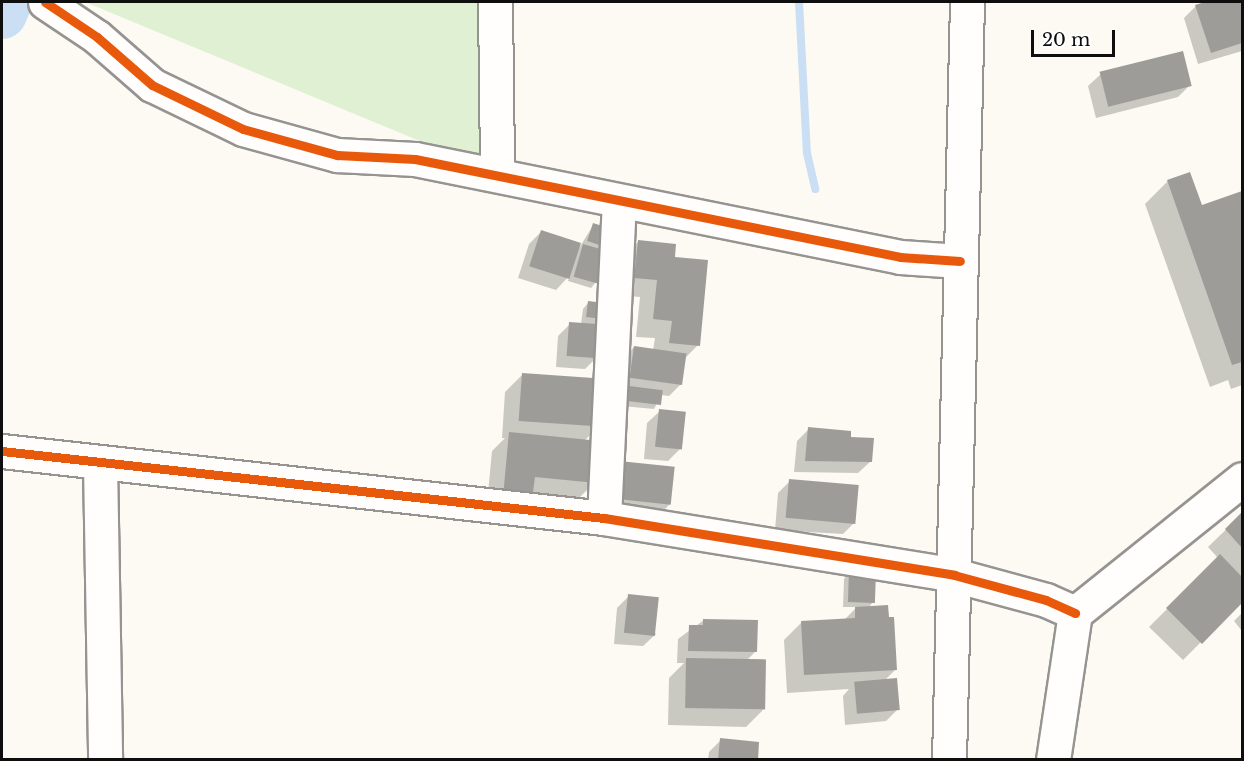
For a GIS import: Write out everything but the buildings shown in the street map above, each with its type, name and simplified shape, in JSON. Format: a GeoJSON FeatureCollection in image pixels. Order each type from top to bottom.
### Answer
{"type":"FeatureCollection","features":[{"type":"Feature","properties":{"kind":"street"},"geometry":{"type":"LineString","coordinates":[[45,2],[98,37],[152,85],[243,129],[337,154],[415,159],[497,173],[619,202],[900,256],[960,261]]}},
{"type":"Feature","properties":{"kind":"street"},"geometry":{"type":"LineString","coordinates":[[495,2],[497,173]]}},
{"type":"Feature","properties":{"kind":"street"},"geometry":{"type":"LineString","coordinates":[[949,759],[967,2]]}},
{"type":"Feature","properties":{"kind":"street"},"geometry":{"type":"LineString","coordinates":[[604,518],[619,202]]}},
{"type":"Feature","properties":{"kind":"street"},"geometry":{"type":"LineString","coordinates":[[2,451],[100,464],[604,518],[954,575],[1046,600],[1075,614]]}},
{"type":"Feature","properties":{"kind":"street"},"geometry":{"type":"LineString","coordinates":[[100,464],[105,759]]}},
{"type":"Feature","properties":{"kind":"street"},"geometry":{"type":"LineString","coordinates":[[1053,759],[1075,614],[1242,479]]}},
{"type":"Feature","properties":{"kind":"green space"},"geometry":{"type":"Polygon","coordinates":[[[85,2],[495,2],[497,173],[85,2]]]}},
{"type":"Feature","properties":{"kind":"waterway"},"geometry":{"type":"LineString","coordinates":[[2,14],[7,2]]}},
{"type":"Feature","properties":{"kind":"waterway"},"geometry":{"type":"LineString","coordinates":[[799,2],[807,153],[815,189]]}},
{"type":"Feature","properties":{"kind":"cycle path"},"geometry":{"type":"LineString","coordinates":[[45,2],[97,37],[152,85],[243,129],[337,155],[415,159],[900,257],[960,261]]}},
{"type":"Feature","properties":{"kind":"cycle path"},"geometry":{"type":"LineString","coordinates":[[2,451],[604,518],[954,575],[1046,600],[1075,613]]}}]}
